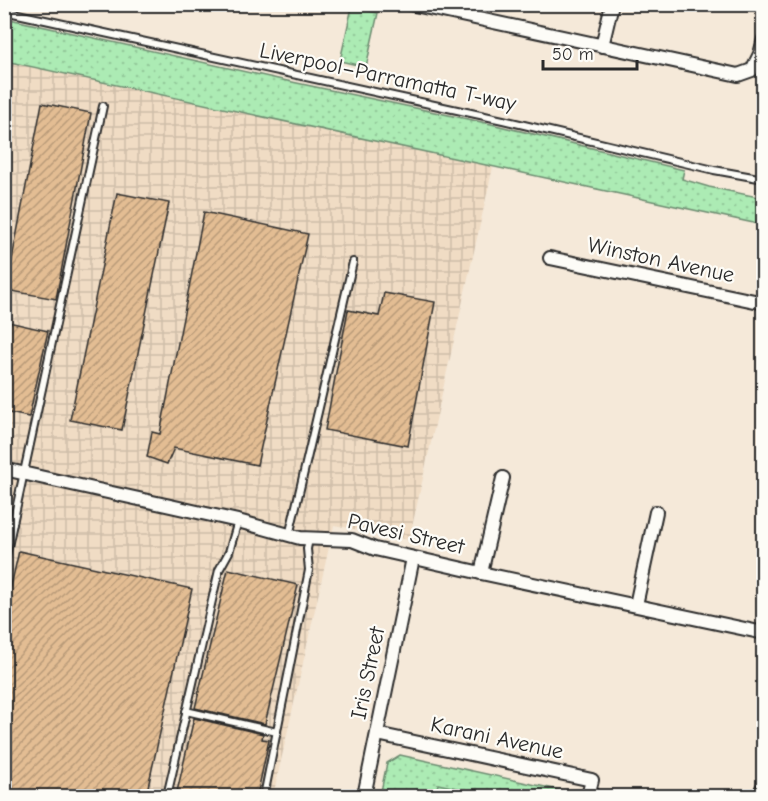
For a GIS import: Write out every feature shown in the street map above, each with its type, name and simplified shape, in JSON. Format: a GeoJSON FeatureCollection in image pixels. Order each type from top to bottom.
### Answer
{"type":"FeatureCollection","features":[{"type":"Feature","properties":{"kind":"main road"},"geometry":{"type":"LineString","coordinates":[[762,796],[764,790]]}},
{"type":"Feature","properties":{"kind":"street"},"geometry":{"type":"LineString","coordinates":[[410,4],[738,75],[752,70],[764,39]]}},
{"type":"Feature","properties":{"kind":"street"},"geometry":{"type":"LineString","coordinates":[[602,46],[612,4]]}},
{"type":"Feature","properties":{"kind":"street","name":"Winston Avenue"},"geometry":{"type":"LineString","coordinates":[[550,258],[764,303]]}},
{"type":"Feature","properties":{"kind":"street","name":"Pavesi Street"},"geometry":{"type":"LineString","coordinates":[[4,469],[238,521],[289,536],[352,540],[375,549],[413,558],[764,633]]}},
{"type":"Feature","properties":{"kind":"street"},"geometry":{"type":"LineString","coordinates":[[482,573],[503,478]]}},
{"type":"Feature","properties":{"kind":"street"},"geometry":{"type":"LineString","coordinates":[[636,605],[656,512]]}},
{"type":"Feature","properties":{"kind":"street","name":"Iris Street"},"geometry":{"type":"LineString","coordinates":[[364,796],[413,558]]}},
{"type":"Feature","properties":{"kind":"street","name":"Karani Avenue"},"geometry":{"type":"LineString","coordinates":[[376,734],[592,780],[588,796]]}},
{"type":"Feature","properties":{"kind":"lane","name":"Liverpool–Parramatta T-way"},"geometry":{"type":"LineString","coordinates":[[4,11],[503,120],[714,170],[764,179]]}},
{"type":"Feature","properties":{"kind":"lane"},"geometry":{"type":"LineString","coordinates":[[4,565],[103,106]]}},
{"type":"Feature","properties":{"kind":"lane"},"geometry":{"type":"LineString","coordinates":[[289,536],[353,262]]}},
{"type":"Feature","properties":{"kind":"lane"},"geometry":{"type":"LineString","coordinates":[[167,796],[219,570],[229,552],[238,521]]}},
{"type":"Feature","properties":{"kind":"lane"},"geometry":{"type":"LineString","coordinates":[[264,796],[309,570],[307,549],[309,539]]}},
{"type":"Feature","properties":{"kind":"lane"},"geometry":{"type":"LineString","coordinates":[[186,711],[277,732]]}},
{"type":"Feature","properties":{"kind":"shaded area"},"geometry":{"type":"Polygon","coordinates":[[[5,51],[495,158],[409,540],[334,525],[273,796],[5,796],[5,51]]]}},
{"type":"Feature","properties":{"kind":"green space"},"geometry":{"type":"Polygon","coordinates":[[[352,7],[378,13],[366,67],[340,61],[352,7]]]}},
{"type":"Feature","properties":{"kind":"green space"},"geometry":{"type":"Polygon","coordinates":[[[5,18],[491,124],[684,170],[682,179],[763,198],[763,225],[5,61],[5,18]]]}},
{"type":"Feature","properties":{"kind":"green space"},"geometry":{"type":"Polygon","coordinates":[[[400,755],[563,791],[566,796],[380,796],[387,763],[400,755]]]}},
{"type":"Feature","properties":{"kind":"green space"},"geometry":{"type":"Polygon","coordinates":[[[438,784],[494,796],[435,796],[438,784]]]}},
{"type":"Feature","properties":{"kind":"building"},"geometry":{"type":"Polygon","coordinates":[[[42,103],[91,113],[56,299],[6,290],[42,103]]]}},
{"type":"Feature","properties":{"kind":"building"},"geometry":{"type":"Polygon","coordinates":[[[117,193],[169,203],[122,430],[70,420],[117,193]]]}},
{"type":"Feature","properties":{"kind":"building"},"geometry":{"type":"Polygon","coordinates":[[[204,212],[308,234],[257,465],[174,448],[167,464],[147,457],[152,432],[160,434],[204,212]]]}},
{"type":"Feature","properties":{"kind":"building"},"geometry":{"type":"Polygon","coordinates":[[[384,293],[435,302],[408,446],[325,430],[348,310],[379,316],[384,293]]]}},
{"type":"Feature","properties":{"kind":"building"},"geometry":{"type":"Polygon","coordinates":[[[4,321],[48,331],[29,417],[4,412],[4,321]]]}},
{"type":"Feature","properties":{"kind":"building"},"geometry":{"type":"Polygon","coordinates":[[[19,551],[192,589],[146,796],[4,796],[4,616],[19,551]]]}},
{"type":"Feature","properties":{"kind":"building"},"geometry":{"type":"Polygon","coordinates":[[[228,569],[298,585],[265,724],[195,708],[228,569]]]}},
{"type":"Feature","properties":{"kind":"building"},"geometry":{"type":"Polygon","coordinates":[[[194,718],[263,734],[262,739],[269,740],[257,796],[176,796],[194,718]]]}}]}
